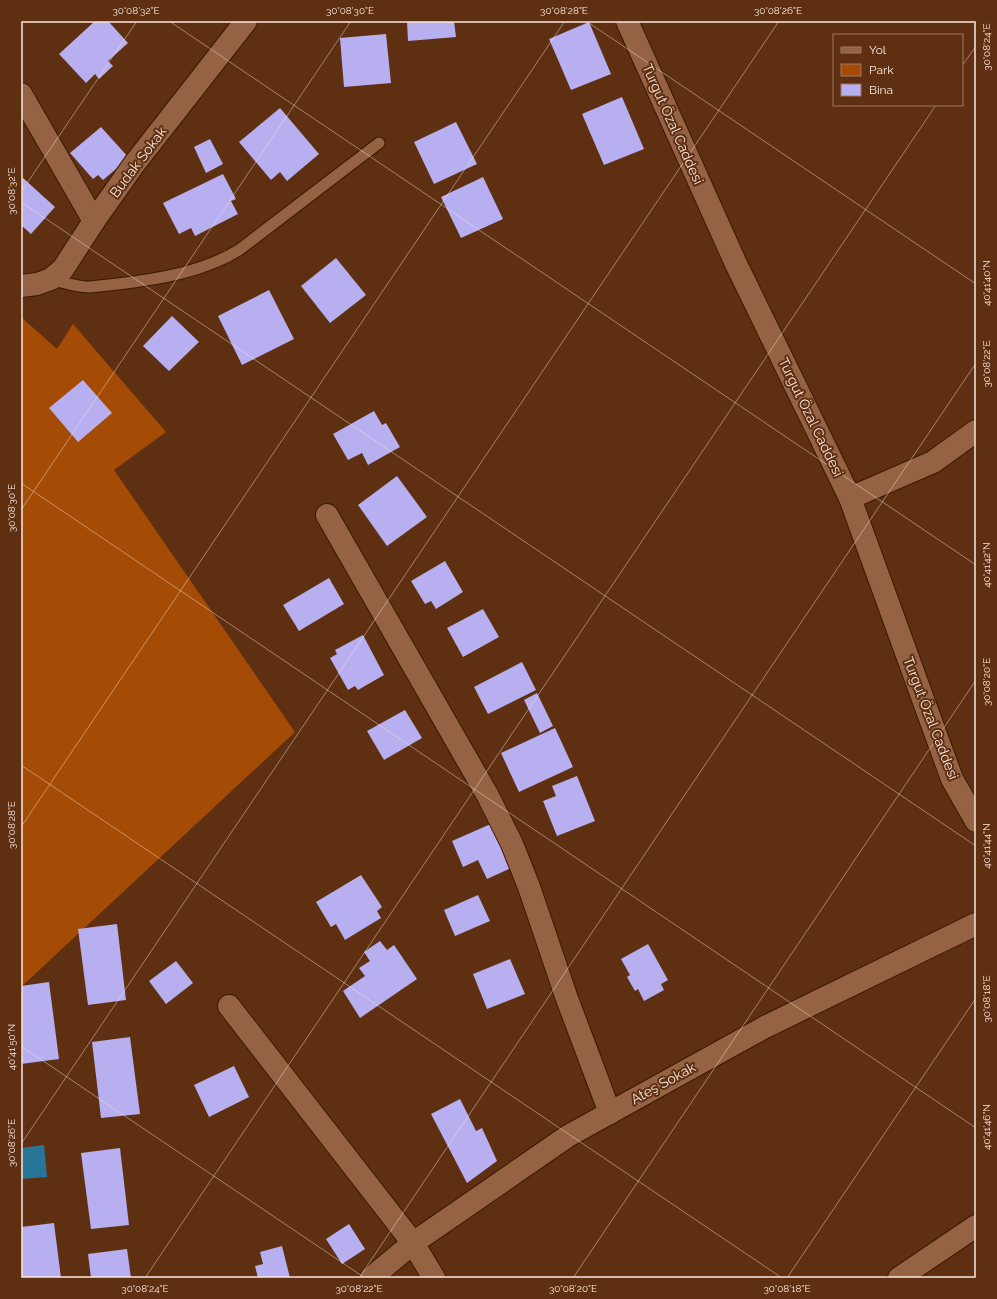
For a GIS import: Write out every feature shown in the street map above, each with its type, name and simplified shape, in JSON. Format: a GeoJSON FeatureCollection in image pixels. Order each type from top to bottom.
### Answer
{"type":"FeatureCollection","features":[{"type":"Feature","properties":{"kind":"street","name":"Budak Sokak"},"geometry":{"type":"LineString","coordinates":[[21,286],[38,284],[51,279],[63,269],[94,221],[135,164],[246,21]]}},
{"type":"Feature","properties":{"kind":"street","name":"Turgut Özal Caddesi"},"geometry":{"type":"LineString","coordinates":[[627,21],[736,264],[850,498],[952,779],[976,821]]}},
{"type":"Feature","properties":{"kind":"street"},"geometry":{"type":"LineString","coordinates":[[21,94],[94,221]]}},
{"type":"Feature","properties":{"kind":"street"},"geometry":{"type":"LineString","coordinates":[[850,498],[933,462],[976,431]]}},
{"type":"Feature","properties":{"kind":"street"},"geometry":{"type":"LineString","coordinates":[[327,516],[488,796],[512,844],[529,886],[566,996],[610,1113]]}},
{"type":"Feature","properties":{"kind":"street","name":"Ateş Sokak"},"geometry":{"type":"LineString","coordinates":[[371,1278],[413,1243],[568,1136],[765,1026],[976,924]]}},
{"type":"Feature","properties":{"kind":"street"},"geometry":{"type":"LineString","coordinates":[[229,1006],[413,1243],[434,1278]]}},
{"type":"Feature","properties":{"kind":"street"},"geometry":{"type":"LineString","coordinates":[[899,1278],[976,1226]]}},
{"type":"Feature","properties":{"kind":"lane"},"geometry":{"type":"LineString","coordinates":[[51,279],[68,284],[90,287],[151,280],[223,260],[239,250],[379,144]]}},
{"type":"Feature","properties":{"kind":"green space"},"geometry":{"type":"Polygon","coordinates":[[[21,317],[57,349],[73,324],[166,432],[114,470],[295,732],[21,987],[21,317]]]}},
{"type":"Feature","properties":{"kind":"water"},"geometry":{"type":"Polygon","coordinates":[[[44,1145],[47,1177],[21,1179],[21,1148],[44,1145]]]}},
{"type":"Feature","properties":{"kind":"building"},"geometry":{"type":"Polygon","coordinates":[[[95,21],[108,21],[128,43],[108,61],[113,66],[99,79],[95,74],[86,83],[59,54],[95,21]]]}},
{"type":"Feature","properties":{"kind":"building"},"geometry":{"type":"Polygon","coordinates":[[[407,21],[454,21],[456,37],[408,41],[407,21]]]}},
{"type":"Feature","properties":{"kind":"building"},"geometry":{"type":"Polygon","coordinates":[[[589,22],[611,74],[571,90],[549,39],[589,22]]]}},
{"type":"Feature","properties":{"kind":"building"},"geometry":{"type":"Polygon","coordinates":[[[386,34],[391,83],[344,87],[340,38],[386,34]]]}},
{"type":"Feature","properties":{"kind":"building"},"geometry":{"type":"Polygon","coordinates":[[[622,97],[644,149],[604,165],[582,114],[622,97]]]}},
{"type":"Feature","properties":{"kind":"building"},"geometry":{"type":"Polygon","coordinates":[[[280,108],[319,154],[287,181],[280,172],[271,180],[239,142],[280,108]]]}},
{"type":"Feature","properties":{"kind":"building"},"geometry":{"type":"Polygon","coordinates":[[[456,122],[477,164],[434,184],[414,142],[456,122]]]}},
{"type":"Feature","properties":{"kind":"building"},"geometry":{"type":"Polygon","coordinates":[[[101,127],[129,158],[103,180],[98,175],[93,179],[70,153],[101,127]]]}},
{"type":"Feature","properties":{"kind":"building"},"geometry":{"type":"Polygon","coordinates":[[[210,139],[223,164],[206,173],[194,147],[210,139]]]}},
{"type":"Feature","properties":{"kind":"building"},"geometry":{"type":"Polygon","coordinates":[[[223,174],[236,199],[231,201],[238,214],[195,236],[191,228],[179,234],[163,203],[223,174]]]}},
{"type":"Feature","properties":{"kind":"building"},"geometry":{"type":"Polygon","coordinates":[[[483,177],[503,219],[461,238],[441,197],[483,177]]]}},
{"type":"Feature","properties":{"kind":"building"},"geometry":{"type":"Polygon","coordinates":[[[23,178],[55,207],[31,234],[21,225],[21,181],[23,178]]]}},
{"type":"Feature","properties":{"kind":"building"},"geometry":{"type":"Polygon","coordinates":[[[336,258],[366,295],[330,323],[301,286],[336,258]]]}},
{"type":"Feature","properties":{"kind":"building"},"geometry":{"type":"Polygon","coordinates":[[[269,290],[294,339],[242,365],[218,316],[269,290]]]}},
{"type":"Feature","properties":{"kind":"building"},"geometry":{"type":"Polygon","coordinates":[[[172,316],[199,342],[169,371],[143,346],[172,316]]]}},
{"type":"Feature","properties":{"kind":"building"},"geometry":{"type":"Polygon","coordinates":[[[83,380],[112,413],[78,442],[49,408],[83,380]]]}},
{"type":"Feature","properties":{"kind":"building"},"geometry":{"type":"Polygon","coordinates":[[[374,411],[382,425],[386,423],[400,447],[368,465],[362,453],[348,460],[333,434],[374,411]]]}},
{"type":"Feature","properties":{"kind":"building"},"geometry":{"type":"Polygon","coordinates":[[[397,476],[427,517],[387,546],[358,505],[397,476]]]}},
{"type":"Feature","properties":{"kind":"building"},"geometry":{"type":"Polygon","coordinates":[[[445,561],[463,592],[436,609],[431,601],[425,604],[411,581],[445,561]]]}},
{"type":"Feature","properties":{"kind":"building"},"geometry":{"type":"Polygon","coordinates":[[[329,578],[344,604],[299,631],[283,605],[329,578]]]}},
{"type":"Feature","properties":{"kind":"building"},"geometry":{"type":"Polygon","coordinates":[[[483,609],[499,637],[463,657],[447,628],[483,609]]]}},
{"type":"Feature","properties":{"kind":"building"},"geometry":{"type":"Polygon","coordinates":[[[363,635],[384,675],[358,690],[355,686],[348,690],[330,658],[337,654],[335,650],[363,635]]]}},
{"type":"Feature","properties":{"kind":"building"},"geometry":{"type":"Polygon","coordinates":[[[522,662],[536,690],[488,714],[474,687],[522,662]]]}},
{"type":"Feature","properties":{"kind":"building"},"geometry":{"type":"Polygon","coordinates":[[[537,693],[553,726],[540,733],[524,700],[537,693]]]}},
{"type":"Feature","properties":{"kind":"building"},"geometry":{"type":"Polygon","coordinates":[[[405,710],[422,738],[384,760],[367,731],[405,710]]]}},
{"type":"Feature","properties":{"kind":"building"},"geometry":{"type":"Polygon","coordinates":[[[555,728],[573,767],[519,792],[501,753],[555,728]]]}},
{"type":"Feature","properties":{"kind":"building"},"geometry":{"type":"Polygon","coordinates":[[[577,776],[595,821],[557,836],[543,801],[556,796],[552,786],[577,776]]]}},
{"type":"Feature","properties":{"kind":"building"},"geometry":{"type":"Polygon","coordinates":[[[493,823],[513,867],[487,879],[478,860],[463,867],[452,841],[493,823]]]}},
{"type":"Feature","properties":{"kind":"building"},"geometry":{"type":"Polygon","coordinates":[[[361,875],[382,907],[377,911],[381,918],[345,940],[336,924],[331,927],[316,902],[361,875]]]}},
{"type":"Feature","properties":{"kind":"building"},"geometry":{"type":"Polygon","coordinates":[[[478,895],[490,921],[455,936],[444,910],[478,895]]]}},
{"type":"Feature","properties":{"kind":"building"},"geometry":{"type":"Polygon","coordinates":[[[117,924],[126,1000],[88,1005],[78,929],[117,924]]]}},
{"type":"Feature","properties":{"kind":"building"},"geometry":{"type":"Polygon","coordinates":[[[380,941],[387,950],[394,945],[417,979],[360,1018],[343,991],[365,976],[359,968],[370,961],[364,952],[380,941]]]}},
{"type":"Feature","properties":{"kind":"building"},"geometry":{"type":"Polygon","coordinates":[[[648,944],[668,980],[661,984],[664,990],[644,1001],[638,989],[635,991],[627,977],[630,975],[621,959],[648,944]]]}},
{"type":"Feature","properties":{"kind":"building"},"geometry":{"type":"Polygon","coordinates":[[[510,959],[525,994],[487,1009],[473,974],[510,959]]]}},
{"type":"Feature","properties":{"kind":"building"},"geometry":{"type":"Polygon","coordinates":[[[176,961],[193,983],[166,1004],[149,981],[176,961]]]}},
{"type":"Feature","properties":{"kind":"building"},"geometry":{"type":"Polygon","coordinates":[[[49,982],[59,1059],[21,1064],[21,986],[49,982]]]}},
{"type":"Feature","properties":{"kind":"building"},"geometry":{"type":"Polygon","coordinates":[[[130,1037],[140,1114],[101,1118],[92,1042],[130,1037]]]}},
{"type":"Feature","properties":{"kind":"building"},"geometry":{"type":"Polygon","coordinates":[[[234,1066],[249,1097],[209,1117],[194,1085],[234,1066]]]}},
{"type":"Feature","properties":{"kind":"building"},"geometry":{"type":"Polygon","coordinates":[[[460,1099],[476,1131],[482,1128],[497,1161],[467,1183],[431,1114],[460,1099]]]}},
{"type":"Feature","properties":{"kind":"building"},"geometry":{"type":"Polygon","coordinates":[[[120,1148],[129,1225],[91,1229],[81,1153],[120,1148]]]}},
{"type":"Feature","properties":{"kind":"building"},"geometry":{"type":"Polygon","coordinates":[[[54,1223],[61,1278],[21,1278],[21,1227],[54,1223]]]}},
{"type":"Feature","properties":{"kind":"building"},"geometry":{"type":"Polygon","coordinates":[[[349,1224],[365,1249],[342,1264],[326,1239],[349,1224]]]}},
{"type":"Feature","properties":{"kind":"building"},"geometry":{"type":"Polygon","coordinates":[[[282,1246],[290,1278],[258,1278],[255,1266],[263,1264],[260,1252],[282,1246]]]}},
{"type":"Feature","properties":{"kind":"building"},"geometry":{"type":"Polygon","coordinates":[[[127,1249],[131,1278],[91,1278],[88,1254],[127,1249]]]}}]}
